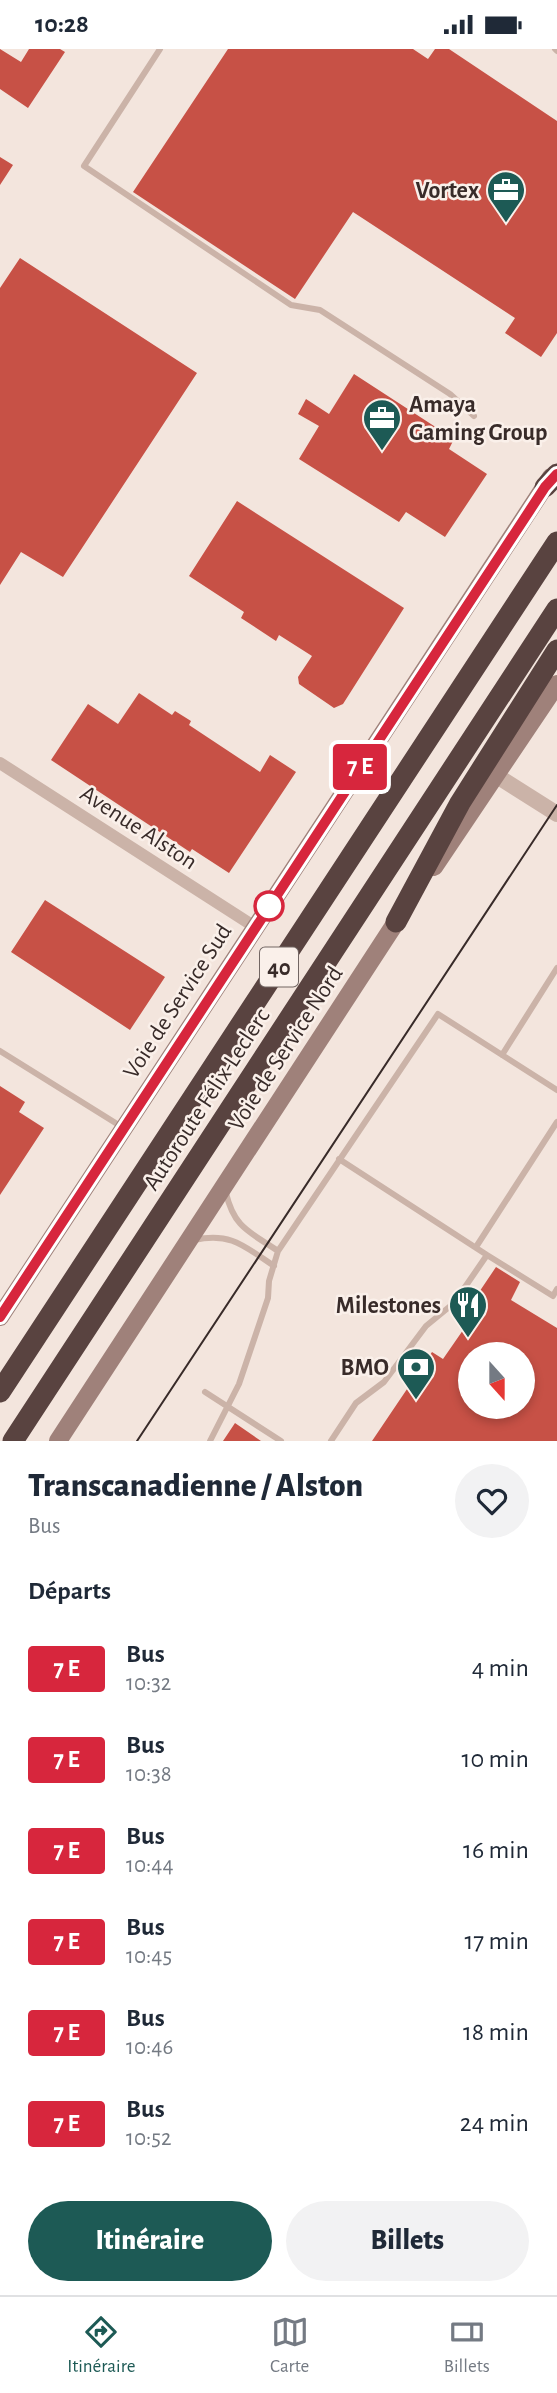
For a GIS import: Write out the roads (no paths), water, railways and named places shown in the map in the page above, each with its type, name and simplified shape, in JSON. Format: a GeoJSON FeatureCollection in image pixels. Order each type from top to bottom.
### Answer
{"type":"FeatureCollection","features":[{"type":"Feature","properties":{"kind":"highway","name":"Autoroute Félix-Leclerc"},"geometry":{"type":"LineString","coordinates":[[0,1392],[557,542]]}},
{"type":"Feature","properties":{"kind":"highway","name":"Autoroute Félix-Leclerc"},"geometry":{"type":"LineString","coordinates":[[13,1441],[557,609]]}},
{"type":"Feature","properties":{"kind":"highway"},"geometry":{"type":"LineString","coordinates":[[396,922],[460,803],[557,650]]}},
{"type":"Feature","properties":{"kind":"main road","name":"Voie de Service Sud"},"geometry":{"type":"LineString","coordinates":[[0,1317],[5,1299],[124,1128],[551,480],[557,467]]}},
{"type":"Feature","properties":{"kind":"main road","name":"Voie de Service Nord"},"geometry":{"type":"LineString","coordinates":[[58,1441],[396,922],[557,684]]}},
{"type":"Feature","properties":{"kind":"street","name":"Avenue Alston"},"geometry":{"type":"LineString","coordinates":[[0,763],[255,927]]}},
{"type":"Feature","properties":{"kind":"street"},"geometry":{"type":"LineString","coordinates":[[497,776],[557,814]]}},
{"type":"Feature","properties":{"kind":"lane"},"geometry":{"type":"LineString","coordinates":[[160,49],[84,166],[291,305],[320,310],[450,394],[474,416]]}},
{"type":"Feature","properties":{"kind":"lane"},"geometry":{"type":"LineString","coordinates":[[502,1055],[557,968]]}},
{"type":"Feature","properties":{"kind":"lane"},"geometry":{"type":"LineString","coordinates":[[210,1441],[229,1407],[268,1298],[269,1281],[278,1251],[438,1014],[557,1090]]}},
{"type":"Feature","properties":{"kind":"lane"},"geometry":{"type":"LineString","coordinates":[[0,1051],[124,1128]]}},
{"type":"Feature","properties":{"kind":"lane"},"geometry":{"type":"LineString","coordinates":[[475,1247],[557,1122]]}},
{"type":"Feature","properties":{"kind":"lane"},"geometry":{"type":"LineString","coordinates":[[340,1159],[553,1296],[557,1289]]}},
{"type":"Feature","properties":{"kind":"lane"},"geometry":{"type":"LineString","coordinates":[[224,1186],[229,1207],[237,1223],[278,1251]]}},
{"type":"Feature","properties":{"kind":"lane"},"geometry":{"type":"LineString","coordinates":[[188,1241],[210,1237],[228,1238],[274,1266]]}},
{"type":"Feature","properties":{"kind":"lane"},"geometry":{"type":"LineString","coordinates":[[331,1441],[356,1403],[384,1382],[426,1326],[454,1303],[488,1255]]}},
{"type":"Feature","properties":{"kind":"lane"},"geometry":{"type":"LineString","coordinates":[[205,1392],[281,1441]]}},
{"type":"Feature","properties":{"kind":"tram line"},"geometry":{"type":"LineString","coordinates":[[137,1441],[557,805]]}},
{"type":"Feature","properties":{"kind":"place","name":"Vortex"},"geometry":{"type":"Point","coordinates":[506,224]}},
{"type":"Feature","properties":{"kind":"place","name":"Amaya Gaming Group"},"geometry":{"type":"Point","coordinates":[382,452]}},
{"type":"Feature","properties":{"kind":"place","name":"Milestones"},"geometry":{"type":"Point","coordinates":[468,1339]}},
{"type":"Feature","properties":{"kind":"place","name":"BMO"},"geometry":{"type":"Point","coordinates":[416,1401]}}]}
